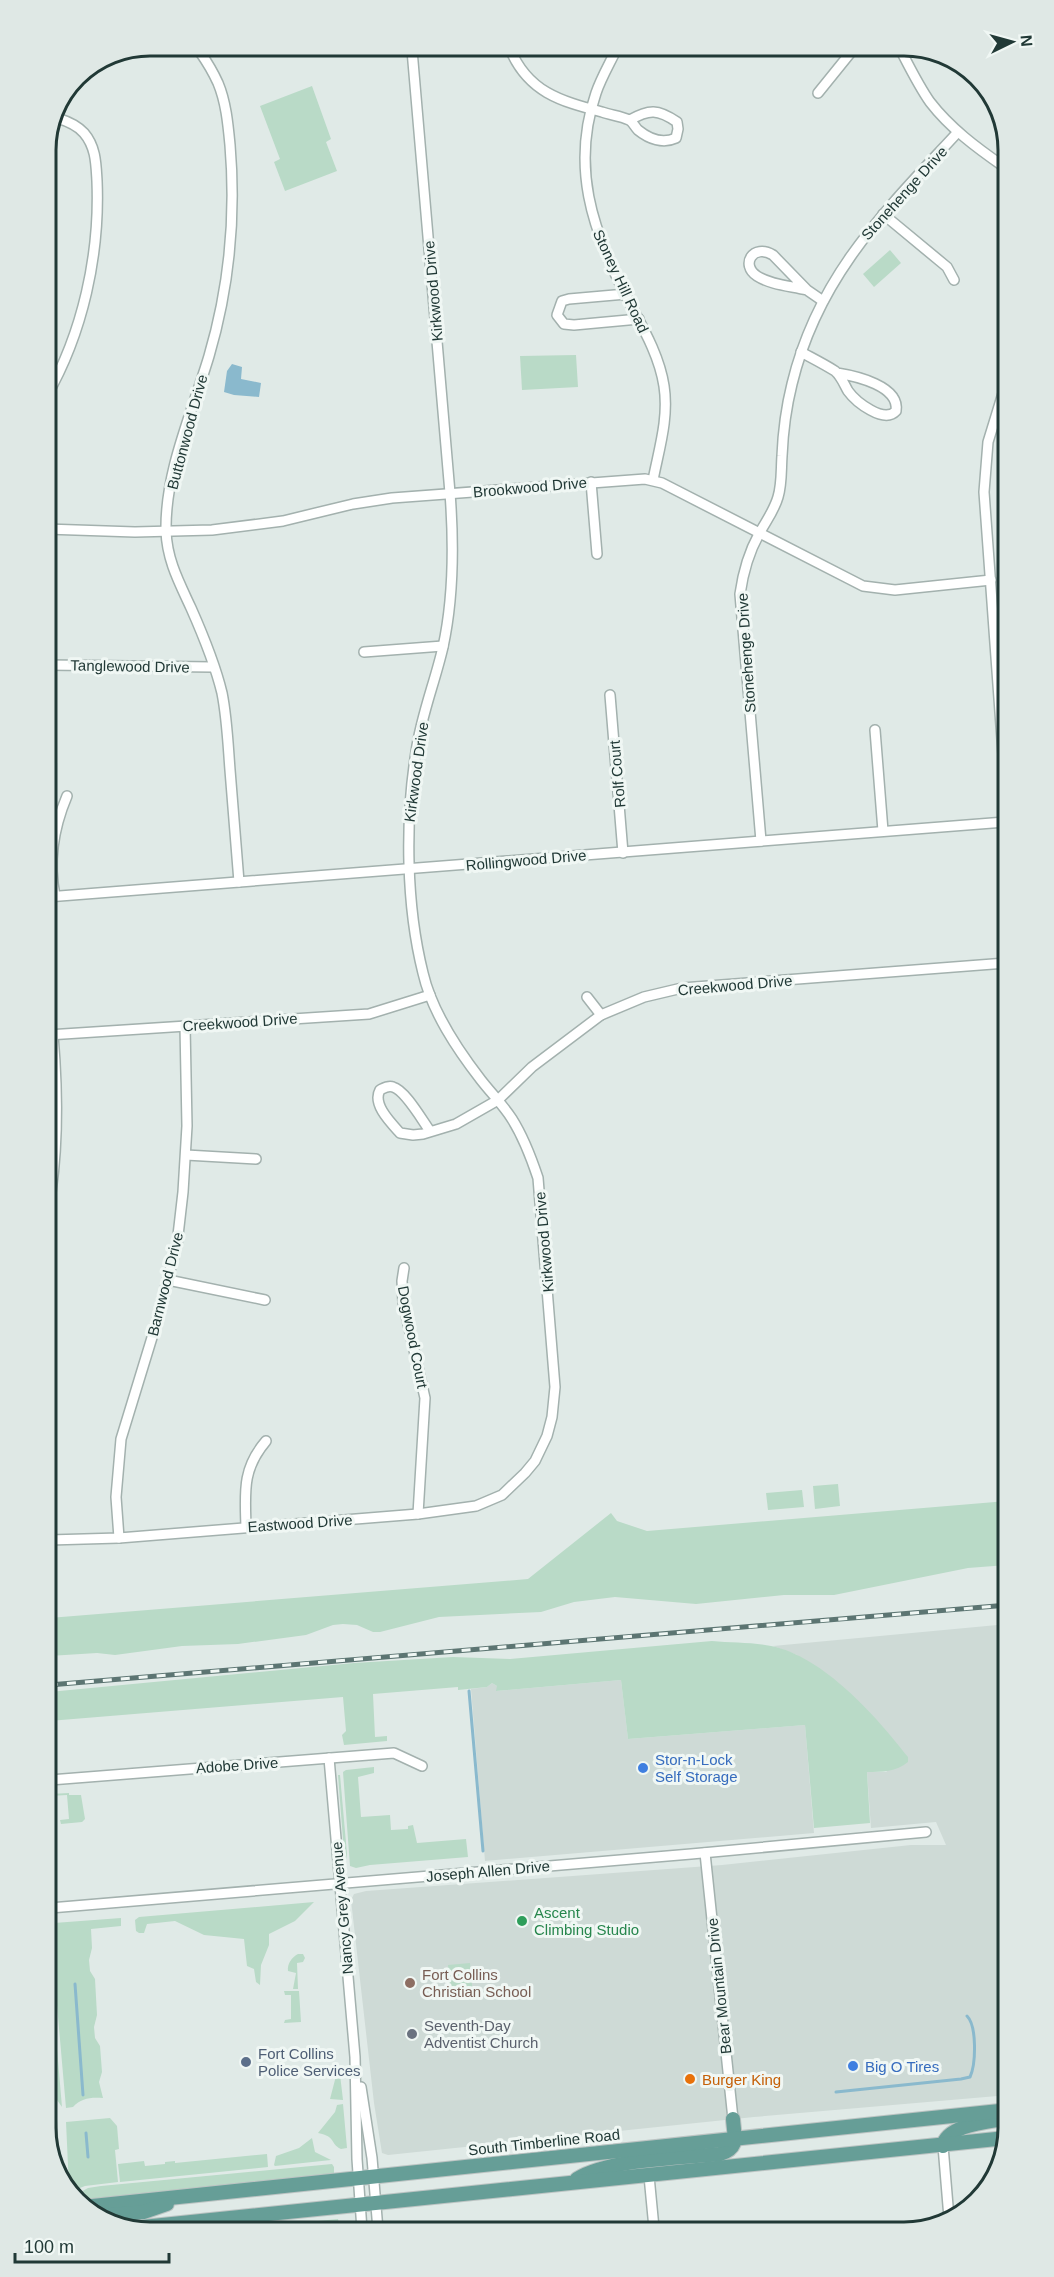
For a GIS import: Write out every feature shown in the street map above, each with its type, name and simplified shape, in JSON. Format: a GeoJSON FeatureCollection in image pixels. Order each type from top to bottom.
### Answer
{"type":"FeatureCollection","features":[{"type":"Feature","properties":{"kind":"main road","name":"South Timberline Road"},"geometry":{"type":"LineString","coordinates":[[97,2205],[998,2111]]}},
{"type":"Feature","properties":{"kind":"main road"},"geometry":{"type":"LineString","coordinates":[[573,2182],[588,2172],[614,2165],[720,2154],[733,2148],[735,2138],[733,2119]]}},
{"type":"Feature","properties":{"kind":"main road"},"geometry":{"type":"LineString","coordinates":[[943,2146],[945,2138],[953,2130],[998,2120]]}},
{"type":"Feature","properties":{"kind":"main road"},"geometry":{"type":"LineString","coordinates":[[202,2221],[997,2139]]}},
{"type":"Feature","properties":{"kind":"main road"},"geometry":{"type":"LineString","coordinates":[[116,2215],[144,2212],[189,2196]]}},
{"type":"Feature","properties":{"kind":"street","name":"Buttonwood Drive"},"geometry":{"type":"LineString","coordinates":[[202,56],[219,84],[225,106],[232,188],[230,242],[219,317],[189,413],[176,465],[166,532],[172,567],[202,632],[222,692],[239,882]]}},
{"type":"Feature","properties":{"kind":"street","name":"Kirkwood Drive"},"geometry":{"type":"LineString","coordinates":[[413,56],[450,493],[453,561],[443,646],[416,751],[408,829],[416,939],[423,975],[441,1020],[481,1080],[513,1120],[527,1147],[538,1178],[555,1387],[552,1417],[547,1436],[534,1461]]}},
{"type":"Feature","properties":{"kind":"street"},"geometry":{"type":"LineString","coordinates":[[514,56],[523,73],[538,88],[552,96],[591,110],[630,120],[645,135],[668,142],[676,138],[677,122],[666,115],[654,111],[644,112],[630,120]]}},
{"type":"Feature","properties":{"kind":"street","name":"Stoney Hill Road"},"geometry":{"type":"LineString","coordinates":[[613,56],[596,91],[591,110],[586,152],[586,179],[590,207],[607,259],[639,319],[660,367],[666,418],[653,480]]}},
{"type":"Feature","properties":{"kind":"street"},"geometry":{"type":"LineString","coordinates":[[819,93],[848,56]]}},
{"type":"Feature","properties":{"kind":"street"},"geometry":{"type":"LineString","coordinates":[[904,56],[930,102],[958,132],[998,160]]}},
{"type":"Feature","properties":{"kind":"street"},"geometry":{"type":"LineString","coordinates":[[56,378],[81,312],[93,257],[97,195],[94,153],[84,133],[75,125],[61,120]]}},
{"type":"Feature","properties":{"kind":"street","name":"Stonehenge Drive"},"geometry":{"type":"LineString","coordinates":[[760,841],[740,594],[745,568],[778,497],[787,410],[801,352],[823,301],[849,257],[883,214],[958,132]]}},
{"type":"Feature","properties":{"kind":"street"},"geometry":{"type":"LineString","coordinates":[[883,214],[947,267],[954,280]]}},
{"type":"Feature","properties":{"kind":"street"},"geometry":{"type":"LineString","coordinates":[[807,290],[756,275],[749,266],[753,253],[759,251],[773,255],[807,290],[823,301]]}},
{"type":"Feature","properties":{"kind":"street"},"geometry":{"type":"LineString","coordinates":[[626,294],[562,301],[557,315],[564,324],[574,325],[639,319]]}},
{"type":"Feature","properties":{"kind":"street"},"geometry":{"type":"LineString","coordinates":[[801,352],[837,373],[858,377],[888,391],[896,401],[896,411],[893,415],[887,416],[873,411],[849,392],[837,373]]}},
{"type":"Feature","properties":{"kind":"street"},"geometry":{"type":"LineString","coordinates":[[998,410],[988,442],[985,475],[998,680]]}},
{"type":"Feature","properties":{"kind":"street","name":"Brookwood Drive"},"geometry":{"type":"LineString","coordinates":[[56,529],[166,532],[241,527],[283,521],[353,504],[450,493],[626,479],[653,480],[849,579],[879,589],[895,590],[991,580]]}},
{"type":"Feature","properties":{"kind":"street"},"geometry":{"type":"LineString","coordinates":[[591,482],[597,554]]}},
{"type":"Feature","properties":{"kind":"street"},"geometry":{"type":"LineString","coordinates":[[364,652],[443,646]]}},
{"type":"Feature","properties":{"kind":"street","name":"Tanglewood Drive"},"geometry":{"type":"LineString","coordinates":[[56,665],[213,667]]}},
{"type":"Feature","properties":{"kind":"street","name":"Rolf Court"},"geometry":{"type":"LineString","coordinates":[[610,695],[623,853]]}},
{"type":"Feature","properties":{"kind":"street"},"geometry":{"type":"LineString","coordinates":[[875,730],[883,831]]}},
{"type":"Feature","properties":{"kind":"street"},"geometry":{"type":"LineString","coordinates":[[56,832],[67,796]]}},
{"type":"Feature","properties":{"kind":"street","name":"Rollingwood Drive"},"geometry":{"type":"LineString","coordinates":[[56,897],[998,823]]}},
{"type":"Feature","properties":{"kind":"street","name":"Creekwood Drive"},"geometry":{"type":"LineString","coordinates":[[430,1131],[403,1093],[395,1087],[380,1090],[377,1100],[400,1132],[413,1135],[448,1128],[498,1100],[532,1067],[601,1015],[644,997],[682,988],[998,964]]}},
{"type":"Feature","properties":{"kind":"street","name":"Creekwood Drive"},"geometry":{"type":"LineString","coordinates":[[56,1035],[369,1014],[430,995]]}},
{"type":"Feature","properties":{"kind":"street"},"geometry":{"type":"LineString","coordinates":[[587,997],[601,1015]]}},
{"type":"Feature","properties":{"kind":"street","name":"Barnwood Drive"},"geometry":{"type":"LineString","coordinates":[[119,1538],[116,1497],[121,1439],[177,1244],[186,1155],[185,1026]]}},
{"type":"Feature","properties":{"kind":"street"},"geometry":{"type":"LineString","coordinates":[[56,1096],[56,1125]]}},
{"type":"Feature","properties":{"kind":"street"},"geometry":{"type":"LineString","coordinates":[[186,1155],[256,1159]]}},
{"type":"Feature","properties":{"kind":"street","name":"Dogwood Court"},"geometry":{"type":"LineString","coordinates":[[404,1268],[403,1302],[422,1380],[424,1398],[418,1514]]}},
{"type":"Feature","properties":{"kind":"street"},"geometry":{"type":"LineString","coordinates":[[168,1281],[265,1300]]}},
{"type":"Feature","properties":{"kind":"street"},"geometry":{"type":"LineString","coordinates":[[246,1527],[245,1486],[248,1471],[258,1451],[266,1442]]}},
{"type":"Feature","properties":{"kind":"street","name":"Eastwood Drive"},"geometry":{"type":"LineString","coordinates":[[56,1540],[119,1538],[418,1514],[476,1506],[501,1495],[525,1473],[534,1461]]}},
{"type":"Feature","properties":{"kind":"street","name":"Adobe Drive"},"geometry":{"type":"LineString","coordinates":[[56,1780],[394,1753],[422,1766]]}},
{"type":"Feature","properties":{"kind":"street","name":"Nancy Grey Avenue"},"geometry":{"type":"LineString","coordinates":[[329,1758],[355,2057],[361,2221]]}},
{"type":"Feature","properties":{"kind":"street","name":"Joseph Allen Drive"},"geometry":{"type":"LineString","coordinates":[[56,1908],[705,1853],[926,1832]]}},
{"type":"Feature","properties":{"kind":"street","name":"Bear Mountain Drive"},"geometry":{"type":"LineString","coordinates":[[705,1853],[733,2119]]}},
{"type":"Feature","properties":{"kind":"street","name":"Nancy Grey Avenue"},"geometry":{"type":"LineString","coordinates":[[355,2057],[374,2178],[377,2221]]}},
{"type":"Feature","properties":{"kind":"street"},"geometry":{"type":"LineString","coordinates":[[943,2146],[948,2211]]}},
{"type":"Feature","properties":{"kind":"street"},"geometry":{"type":"LineString","coordinates":[[650,2176],[654,2222]]}},
{"type":"Feature","properties":{"kind":"shaded area"},"geometry":{"type":"Polygon","coordinates":[[[998,1625],[998,2096],[754,2117],[388,2155],[382,2153],[374,2103],[351,1900],[354,1894],[366,1891],[722,1865],[911,1845],[946,1845],[936,1822],[871,1828],[867,1772],[887,1772],[797,1655],[773,1646],[998,1625]]]}},
{"type":"Feature","properties":{"kind":"shaded area","name":"Stor-n-Lock Self Storage"},"geometry":{"type":"Polygon","coordinates":[[[621,1680],[628,1739],[805,1725],[814,1833],[485,1861],[471,1689],[487,1687],[492,1683],[497,1686],[497,1691],[621,1680]]]}},
{"type":"Feature","properties":{"kind":"green space"},"geometry":{"type":"Polygon","coordinates":[[[312,86],[331,139],[326,142],[337,171],[285,191],[274,162],[280,159],[260,106],[312,86]]]}},
{"type":"Feature","properties":{"kind":"green space"},"geometry":{"type":"Polygon","coordinates":[[[890,250],[901,263],[874,287],[863,274],[890,250]]]}},
{"type":"Feature","properties":{"kind":"green space"},"geometry":{"type":"Polygon","coordinates":[[[576,355],[578,387],[522,390],[520,356],[576,355]]]}},
{"type":"Feature","properties":{"kind":"green space"},"geometry":{"type":"Polygon","coordinates":[[[838,1484],[840,1506],[815,1509],[813,1486],[838,1484]]]}},
{"type":"Feature","properties":{"kind":"green space"},"geometry":{"type":"Polygon","coordinates":[[[802,1490],[804,1507],[768,1510],[766,1493],[802,1490]]]}},
{"type":"Feature","properties":{"kind":"green space"},"geometry":{"type":"Polygon","coordinates":[[[998,1502],[998,1566],[968,1568],[834,1595],[784,1595],[696,1604],[615,1597],[574,1602],[541,1612],[439,1617],[380,1632],[373,1632],[357,1625],[343,1624],[333,1625],[306,1635],[238,1644],[182,1646],[115,1655],[97,1653],[56,1656],[56,1617],[528,1579],[611,1513],[617,1521],[647,1531],[998,1502]]]}},
{"type":"Feature","properties":{"kind":"green space"},"geometry":{"type":"Polygon","coordinates":[[[712,1641],[771,1646],[791,1652],[810,1662],[847,1690],[881,1724],[908,1757],[908,1762],[894,1770],[867,1772],[870,1823],[814,1828],[805,1725],[628,1739],[621,1680],[496,1691],[497,1686],[492,1683],[487,1687],[458,1690],[458,1687],[373,1694],[375,1737],[387,1736],[387,1741],[344,1745],[342,1735],[346,1731],[343,1697],[56,1720],[56,1691],[354,1663],[453,1657],[510,1659],[712,1641]]]}},
{"type":"Feature","properties":{"kind":"green space"},"geometry":{"type":"Polygon","coordinates":[[[374,1767],[374,1773],[358,1777],[361,1817],[390,1815],[391,1830],[408,1829],[408,1826],[413,1825],[417,1843],[466,1839],[468,1857],[356,1868],[350,1866],[343,1772],[374,1767]]]}},
{"type":"Feature","properties":{"kind":"green space"},"geometry":{"type":"Polygon","coordinates":[[[338,1775],[340,1775],[347,1854],[345,1865],[338,1775]]]}},
{"type":"Feature","properties":{"kind":"green space"},"geometry":{"type":"Polygon","coordinates":[[[56,1794],[81,1795],[85,1819],[82,1822],[61,1824],[60,1820],[69,1819],[67,1795],[56,1796],[56,1794]]]}},
{"type":"Feature","properties":{"kind":"green space"},"geometry":{"type":"Polygon","coordinates":[[[314,1902],[295,1921],[269,1934],[269,1945],[261,1965],[260,1985],[256,1982],[254,1969],[247,1966],[244,1939],[204,1935],[175,1921],[147,1924],[144,1933],[136,1931],[135,1920],[139,1917],[314,1902]]]}},
{"type":"Feature","properties":{"kind":"green space"},"geometry":{"type":"Polygon","coordinates":[[[121,1918],[121,1926],[91,1929],[92,1948],[89,1960],[90,1971],[95,1979],[97,2015],[94,2027],[95,2038],[100,2046],[102,2072],[99,2082],[103,2098],[86,2099],[73,2107],[66,2108],[56,1994],[56,1923],[121,1918]]]}},
{"type":"Feature","properties":{"kind":"green space"},"geometry":{"type":"Polygon","coordinates":[[[298,1954],[303,1954],[305,1958],[303,1962],[297,1963],[298,1989],[293,1989],[296,1973],[288,1971],[288,1968],[290,1961],[298,1954]]]}},
{"type":"Feature","properties":{"kind":"green space"},"geometry":{"type":"Polygon","coordinates":[[[470,1963],[473,1996],[450,1998],[448,1965],[470,1963]]]}},
{"type":"Feature","properties":{"kind":"green space"},"geometry":{"type":"Polygon","coordinates":[[[284,1991],[299,1991],[301,2022],[284,2023],[285,2020],[291,2019],[291,1995],[285,1995],[284,1991]]]}},
{"type":"Feature","properties":{"kind":"green space"},"geometry":{"type":"Polygon","coordinates":[[[56,2037],[62,2107],[57,2100],[56,2088],[56,2037]]]}},
{"type":"Feature","properties":{"kind":"green space"},"geometry":{"type":"Polygon","coordinates":[[[339,2066],[343,2100],[330,2099],[336,2076],[323,2071],[327,2067],[339,2066]]]}},
{"type":"Feature","properties":{"kind":"green space"},"geometry":{"type":"Polygon","coordinates":[[[343,2104],[347,2148],[341,2149],[328,2136],[318,2133],[335,2112],[337,2105],[343,2104]]]}},
{"type":"Feature","properties":{"kind":"green space"},"geometry":{"type":"Polygon","coordinates":[[[110,2118],[117,2126],[119,2149],[115,2150],[118,2182],[78,2189],[75,2185],[68,2175],[66,2122],[110,2118]]]}},
{"type":"Feature","properties":{"kind":"green space"},"geometry":{"type":"Polygon","coordinates":[[[312,2138],[315,2152],[331,2160],[274,2165],[276,2156],[299,2148],[312,2138]]]}},
{"type":"Feature","properties":{"kind":"green space"},"geometry":{"type":"Polygon","coordinates":[[[267,2154],[268,2167],[120,2182],[118,2164],[144,2161],[145,2166],[175,2161],[175,2163],[267,2154]]]}},
{"type":"Feature","properties":{"kind":"green space"},"geometry":{"type":"Polygon","coordinates":[[[332,2164],[334,2167],[334,2174],[89,2199],[81,2192],[101,2186],[332,2164]]]}},
{"type":"Feature","properties":{"kind":"green space"},"geometry":{"type":"Polygon","coordinates":[[[338,2219],[339,2221],[316,2221],[338,2219]]]}},
{"type":"Feature","properties":{"kind":"water"},"geometry":{"type":"Polygon","coordinates":[[[232,364],[242,367],[241,379],[261,383],[259,397],[224,392],[227,371],[232,364]]]}},
{"type":"Feature","properties":{"kind":"waterway"},"geometry":{"type":"LineString","coordinates":[[469,1691],[483,1851]]}},
{"type":"Feature","properties":{"kind":"waterway"},"geometry":{"type":"LineString","coordinates":[[75,1984],[83,2095]]}},
{"type":"Feature","properties":{"kind":"waterway"},"geometry":{"type":"LineString","coordinates":[[836,2092],[970,2077],[974,2036],[967,2016]]}},
{"type":"Feature","properties":{"kind":"waterway"},"geometry":{"type":"LineString","coordinates":[[86,2133],[88,2157]]}},
{"type":"Feature","properties":{"kind":"railway"},"geometry":{"type":"LineString","coordinates":[[56,1684],[998,1606]]}},
{"type":"Feature","properties":{"kind":"place","name":"Stor-n-Lock Self Storage"},"geometry":{"type":"Point","coordinates":[643,1768]}},
{"type":"Feature","properties":{"kind":"place","name":"Ascent Climbing Studio"},"geometry":{"type":"Point","coordinates":[522,1921]}},
{"type":"Feature","properties":{"kind":"place","name":"Fort Collins Christian School"},"geometry":{"type":"Point","coordinates":[410,1983]}},
{"type":"Feature","properties":{"kind":"place","name":"Seventh-Day Adventist Church"},"geometry":{"type":"Point","coordinates":[412,2034]}},
{"type":"Feature","properties":{"kind":"place","name":"Fort Collins Police Services"},"geometry":{"type":"Point","coordinates":[246,2062]}},
{"type":"Feature","properties":{"kind":"place","name":"Big O Tires"},"geometry":{"type":"Point","coordinates":[853,2066]}},
{"type":"Feature","properties":{"kind":"place","name":"Burger King"},"geometry":{"type":"Point","coordinates":[690,2079]}}]}
